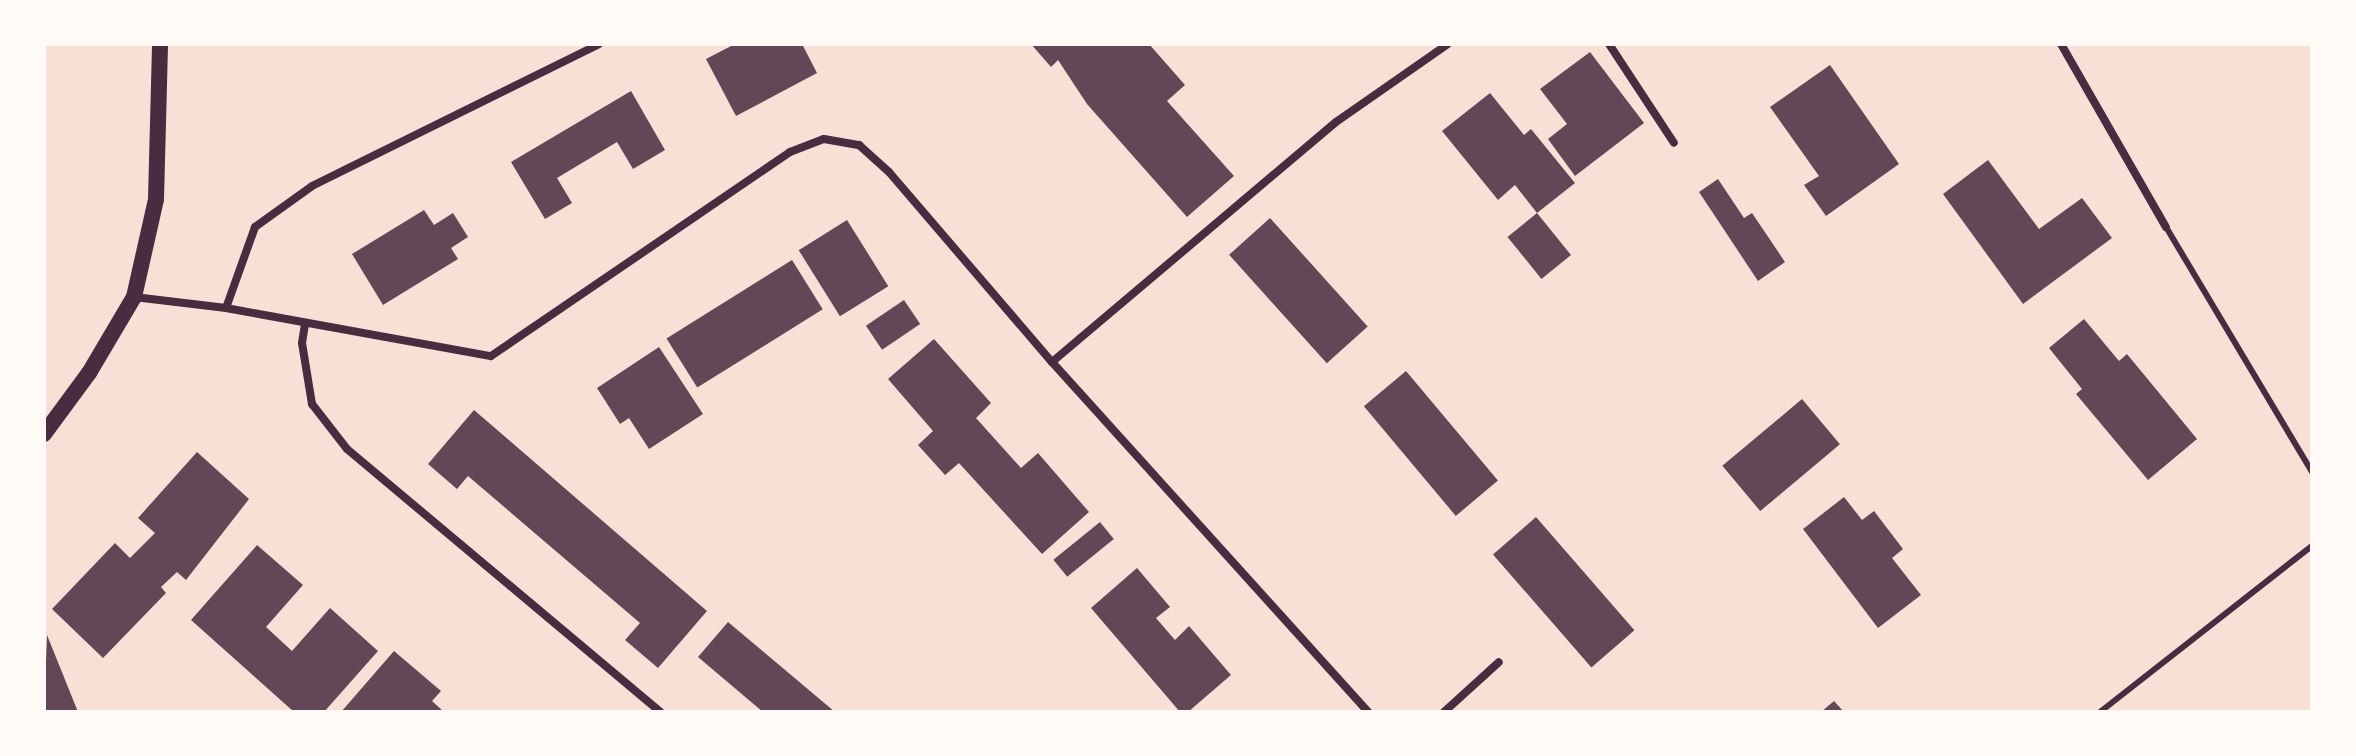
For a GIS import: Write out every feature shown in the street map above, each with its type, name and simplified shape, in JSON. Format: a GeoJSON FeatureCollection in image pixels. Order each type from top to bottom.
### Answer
{"type":"FeatureCollection","features":[{"type":"Feature","properties":{"kind":"main road"},"geometry":{"type":"LineString","coordinates":[[44,434],[89,373],[134,297],[156,199],[160,44]]}},
{"type":"Feature","properties":{"kind":"street"},"geometry":{"type":"LineString","coordinates":[[226,308],[255,227],[312,186],[599,44]]}},
{"type":"Feature","properties":{"kind":"street"},"geometry":{"type":"LineString","coordinates":[[1052,362],[1336,122],[1448,44]]}},
{"type":"Feature","properties":{"kind":"street"},"geometry":{"type":"LineString","coordinates":[[1609,44],[1674,143]]}},
{"type":"Feature","properties":{"kind":"street"},"geometry":{"type":"LineString","coordinates":[[2061,44],[2166,227]]}},
{"type":"Feature","properties":{"kind":"street"},"geometry":{"type":"LineString","coordinates":[[134,297],[226,308],[491,356],[790,152],[824,139],[859,145],[889,172],[1052,362],[1368,712]]}},
{"type":"Feature","properties":{"kind":"street"},"geometry":{"type":"LineString","coordinates":[[305,324],[302,343],[312,404],[347,449],[660,712]]}},
{"type":"Feature","properties":{"kind":"street"},"geometry":{"type":"LineString","coordinates":[[1444,712],[1499,662]]}},
{"type":"Feature","properties":{"kind":"lane"},"geometry":{"type":"LineString","coordinates":[[2166,227],[2312,472]]}},
{"type":"Feature","properties":{"kind":"lane"},"geometry":{"type":"LineString","coordinates":[[2100,712],[2312,546]]}},
{"type":"Feature","properties":{"kind":"building"},"geometry":{"type":"Polygon","coordinates":[[[735,44],[802,44],[817,73],[736,116],[706,59],[735,44]]]}},
{"type":"Feature","properties":{"kind":"building"},"geometry":{"type":"Polygon","coordinates":[[[1031,44],[1149,44],[1185,85],[1167,101],[1234,176],[1187,217],[1087,104],[1058,60],[1051,67],[1031,44]]]}},
{"type":"Feature","properties":{"kind":"building"},"geometry":{"type":"Polygon","coordinates":[[[1590,52],[1644,123],[1575,176],[1548,139],[1567,124],[1540,89],[1590,52]]]}},
{"type":"Feature","properties":{"kind":"building"},"geometry":{"type":"Polygon","coordinates":[[[1830,65],[1899,164],[1826,216],[1804,185],[1819,176],[1770,107],[1830,65]]]}},
{"type":"Feature","properties":{"kind":"building"},"geometry":{"type":"Polygon","coordinates":[[[631,91],[665,150],[633,169],[617,142],[557,178],[572,203],[545,219],[511,162],[631,91]]]}},
{"type":"Feature","properties":{"kind":"building"},"geometry":{"type":"Polygon","coordinates":[[[1490,93],[1524,135],[1531,129],[1575,183],[1537,213],[1515,185],[1498,200],[1442,131],[1490,93]]]}},
{"type":"Feature","properties":{"kind":"building"},"geometry":{"type":"Polygon","coordinates":[[[1988,160],[2039,229],[2082,198],[2112,238],[2023,304],[1943,194],[1988,160]]]}},
{"type":"Feature","properties":{"kind":"building"},"geometry":{"type":"Polygon","coordinates":[[[1718,179],[1744,218],[1752,213],[1785,262],[1758,281],[1699,192],[1718,179]]]}},
{"type":"Feature","properties":{"kind":"building"},"geometry":{"type":"Polygon","coordinates":[[[424,210],[434,225],[453,213],[468,237],[451,248],[458,259],[383,305],[352,254],[424,210]]]}},
{"type":"Feature","properties":{"kind":"building"},"geometry":{"type":"Polygon","coordinates":[[[1537,213],[1571,255],[1541,279],[1507,237],[1537,213]]]}},
{"type":"Feature","properties":{"kind":"building"},"geometry":{"type":"Polygon","coordinates":[[[1270,218],[1368,326],[1327,363],[1229,255],[1270,218]]]}},
{"type":"Feature","properties":{"kind":"building"},"geometry":{"type":"Polygon","coordinates":[[[847,220],[888,286],[840,316],[799,250],[847,220]]]}},
{"type":"Feature","properties":{"kind":"building"},"geometry":{"type":"Polygon","coordinates":[[[792,260],[823,309],[697,388],[666,338],[792,260]]]}},
{"type":"Feature","properties":{"kind":"building"},"geometry":{"type":"Polygon","coordinates":[[[904,300],[920,324],[882,350],[866,326],[904,300]]]}},
{"type":"Feature","properties":{"kind":"building"},"geometry":{"type":"Polygon","coordinates":[[[2084,319],[2119,361],[2127,354],[2197,439],[2148,480],[2076,394],[2082,389],[2049,348],[2084,319]]]}},
{"type":"Feature","properties":{"kind":"building"},"geometry":{"type":"Polygon","coordinates":[[[934,339],[991,403],[976,418],[1021,468],[1038,453],[1089,512],[1042,554],[959,463],[945,475],[918,445],[933,431],[888,379],[934,339]]]}},
{"type":"Feature","properties":{"kind":"building"},"geometry":{"type":"Polygon","coordinates":[[[659,347],[703,414],[649,449],[629,418],[620,424],[597,388],[659,347]]]}},
{"type":"Feature","properties":{"kind":"building"},"geometry":{"type":"Polygon","coordinates":[[[1406,371],[1498,481],[1456,516],[1364,406],[1406,371]]]}},
{"type":"Feature","properties":{"kind":"building"},"geometry":{"type":"Polygon","coordinates":[[[1802,399],[1840,444],[1760,511],[1722,466],[1802,399]]]}},
{"type":"Feature","properties":{"kind":"building"},"geometry":{"type":"Polygon","coordinates":[[[474,410],[707,611],[658,668],[625,640],[640,623],[468,476],[457,489],[428,464],[474,410]]]}},
{"type":"Feature","properties":{"kind":"building"},"geometry":{"type":"Polygon","coordinates":[[[197,452],[249,499],[186,580],[177,572],[161,587],[166,593],[103,658],[52,609],[115,543],[130,558],[155,533],[138,518],[197,452]]]}},
{"type":"Feature","properties":{"kind":"building"},"geometry":{"type":"Polygon","coordinates":[[[1844,497],[1862,520],[1874,511],[1903,549],[1892,558],[1921,595],[1878,628],[1803,529],[1844,497]]]}},
{"type":"Feature","properties":{"kind":"building"},"geometry":{"type":"Polygon","coordinates":[[[1536,517],[1634,630],[1591,668],[1493,554],[1536,517]]]}},
{"type":"Feature","properties":{"kind":"building"},"geometry":{"type":"Polygon","coordinates":[[[1100,522],[1114,539],[1067,577],[1053,560],[1100,522]]]}},
{"type":"Feature","properties":{"kind":"building"},"geometry":{"type":"Polygon","coordinates":[[[257,545],[303,585],[266,627],[292,651],[330,608],[378,651],[324,712],[294,712],[191,620],[257,545]]]}},
{"type":"Feature","properties":{"kind":"building"},"geometry":{"type":"Polygon","coordinates":[[[1137,568],[1170,607],[1156,618],[1175,640],[1189,626],[1231,675],[1188,712],[1180,712],[1091,608],[1137,568]]]}},
{"type":"Feature","properties":{"kind":"building"},"geometry":{"type":"Polygon","coordinates":[[[728,622],[835,712],[763,712],[698,657],[728,622]]]}},
{"type":"Feature","properties":{"kind":"building"},"geometry":{"type":"Polygon","coordinates":[[[47,635],[78,712],[44,712],[47,635]]]}},
{"type":"Feature","properties":{"kind":"building"},"geometry":{"type":"Polygon","coordinates":[[[394,651],[441,691],[432,701],[444,712],[341,712],[394,651]]]}},
{"type":"Feature","properties":{"kind":"building"},"geometry":{"type":"Polygon","coordinates":[[[1834,701],[1844,712],[1821,712],[1834,701]]]}}]}
